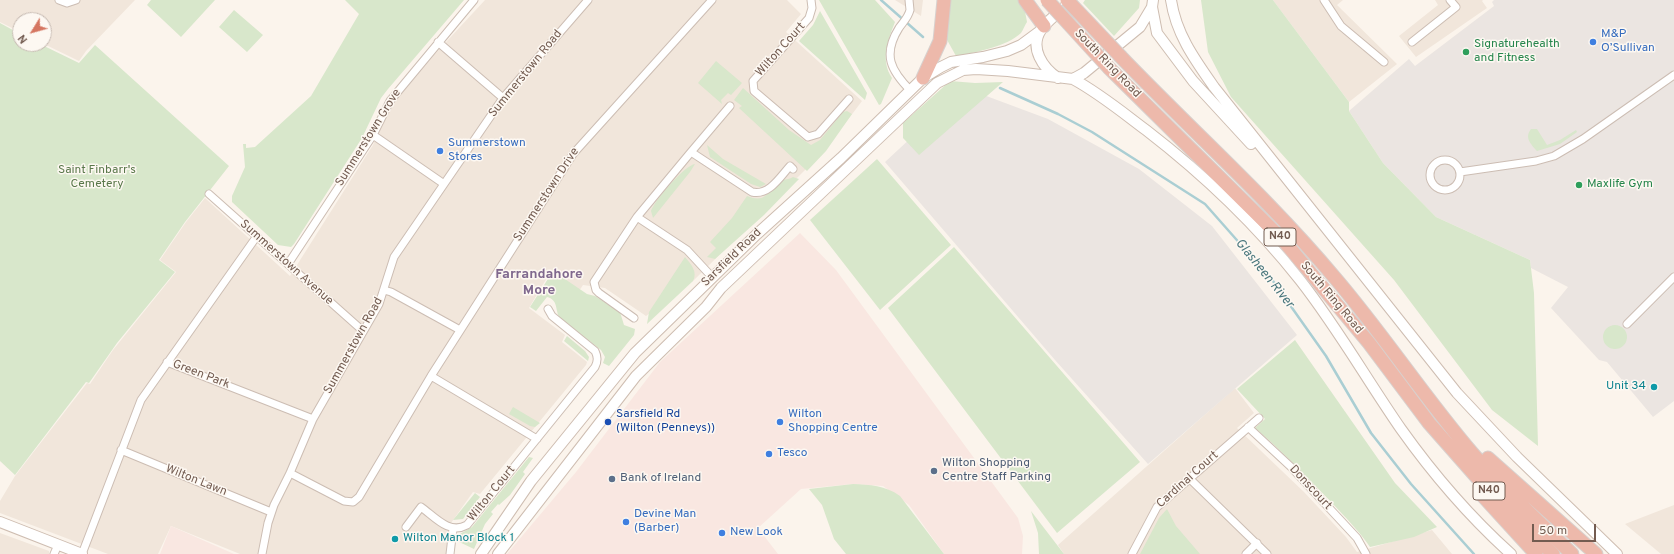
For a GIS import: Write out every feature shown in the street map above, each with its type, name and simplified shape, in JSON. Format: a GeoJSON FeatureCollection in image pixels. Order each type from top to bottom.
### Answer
{"type":"FeatureCollection","features":[{"type":"Feature","properties":{"kind":"highway"},"geometry":{"type":"LineString","coordinates":[[924,78],[940,41],[944,0]]}},
{"type":"Feature","properties":{"kind":"highway"},"geometry":{"type":"LineString","coordinates":[[1025,0],[1042,29]]}},
{"type":"Feature","properties":{"kind":"highway","name":"South Ring Road"},"geometry":{"type":"LineString","coordinates":[[1047,0],[1110,69],[1283,240],[1369,343],[1430,424],[1481,482],[1553,554]]}},
{"type":"Feature","properties":{"kind":"highway","name":"South Ring Road"},"geometry":{"type":"LineString","coordinates":[[1067,0],[1121,58],[1293,229],[1336,278],[1381,335],[1423,393],[1472,453],[1510,495],[1572,554]]}},
{"type":"Feature","properties":{"kind":"highway"},"geometry":{"type":"LineString","coordinates":[[1423,393],[1498,469],[1596,554]]}},
{"type":"Feature","properties":{"kind":"highway"},"geometry":{"type":"LineString","coordinates":[[1430,424],[1474,487],[1536,554]]}},
{"type":"Feature","properties":{"kind":"main road","name":"Sarsfield Road"},"geometry":{"type":"LineString","coordinates":[[481,554],[531,481],[625,364],[648,338],[924,78],[951,62],[983,57],[1007,51],[1021,45],[1042,29],[1073,0]]}},
{"type":"Feature","properties":{"kind":"main road"},"geometry":{"type":"LineString","coordinates":[[1171,0],[1173,15],[1189,52],[1282,174],[1457,393],[1517,457],[1617,554]]}},
{"type":"Feature","properties":{"kind":"main road"},"geometry":{"type":"LineString","coordinates":[[1153,4],[1157,33],[1193,81],[1230,123],[1282,174]]}},
{"type":"Feature","properties":{"kind":"main road"},"geometry":{"type":"LineString","coordinates":[[1073,79],[1084,73],[1140,27],[1153,4]]}},
{"type":"Feature","properties":{"kind":"main road"},"geometry":{"type":"LineString","coordinates":[[1042,29],[1037,40],[1037,52],[1043,64],[1060,79]]}},
{"type":"Feature","properties":{"kind":"main road","name":"Sarsfield Road"},"geometry":{"type":"LineString","coordinates":[[498,554],[636,376],[706,307],[722,288],[938,83],[963,70],[976,69],[1008,71],[1060,79],[1073,79]]}},
{"type":"Feature","properties":{"kind":"main road"},"geometry":{"type":"LineString","coordinates":[[1073,79],[1095,92],[1176,154],[1207,180],[1274,249],[1305,286],[1402,429],[1425,460],[1464,507],[1511,554]]}},
{"type":"Feature","properties":{"kind":"main road"},"geometry":{"type":"LineString","coordinates":[[0,522],[56,549],[82,554]]}},
{"type":"Feature","properties":{"kind":"street"},"geometry":{"type":"LineString","coordinates":[[59,0],[67,3],[76,0]]}},
{"type":"Feature","properties":{"kind":"street","name":"Summerstown Grove"},"geometry":{"type":"LineString","coordinates":[[288,264],[373,135],[390,101],[474,0]]}},
{"type":"Feature","properties":{"kind":"street","name":"Summerstown Road"},"geometry":{"type":"LineString","coordinates":[[262,554],[271,512],[290,473],[313,419],[379,304],[395,256],[503,98],[588,0]]}},
{"type":"Feature","properties":{"kind":"street","name":"Summerstown Drive"},"geometry":{"type":"LineString","coordinates":[[290,473],[344,501],[350,502],[356,500],[430,376],[573,154],[658,62],[712,0]]}},
{"type":"Feature","properties":{"kind":"street","name":"Wilton Court"},"geometry":{"type":"LineString","coordinates":[[811,0],[812,8],[809,18],[753,81],[754,91],[808,137],[818,134],[849,99]]}},
{"type":"Feature","properties":{"kind":"street"},"geometry":{"type":"LineString","coordinates":[[909,0],[909,16],[899,28],[892,43],[890,60],[896,74],[911,91]]}},
{"type":"Feature","properties":{"kind":"street"},"geometry":{"type":"LineString","coordinates":[[1324,0],[1341,26],[1384,62]]}},
{"type":"Feature","properties":{"kind":"street"},"geometry":{"type":"LineString","coordinates":[[1412,42],[1456,7],[1450,0]]}},
{"type":"Feature","properties":{"kind":"street"},"geometry":{"type":"LineString","coordinates":[[438,42],[503,98]]}},
{"type":"Feature","properties":{"kind":"street"},"geometry":{"type":"LineString","coordinates":[[1460,172],[1536,161],[1554,156],[1583,139],[1674,75]]}},
{"type":"Feature","properties":{"kind":"street"},"geometry":{"type":"LineString","coordinates":[[634,318],[599,293],[596,290],[594,282],[637,217],[730,106]]}},
{"type":"Feature","properties":{"kind":"street"},"geometry":{"type":"LineString","coordinates":[[373,135],[444,184]]}},
{"type":"Feature","properties":{"kind":"street"},"geometry":{"type":"LineString","coordinates":[[691,152],[752,192],[757,193],[767,190],[790,166],[793,169]]}},
{"type":"Feature","properties":{"kind":"street"},"geometry":{"type":"LineString","coordinates":[[1446,160],[1455,164],[1460,172],[1458,182],[1452,188],[1442,190],[1438,188],[1432,180],[1431,171],[1433,167],[1441,161],[1446,160]]}},
{"type":"Feature","properties":{"kind":"street","name":"Summerstown Avenue"},"geometry":{"type":"LineString","coordinates":[[209,194],[363,331]]}},
{"type":"Feature","properties":{"kind":"street"},"geometry":{"type":"LineString","coordinates":[[637,217],[687,250],[712,277]]}},
{"type":"Feature","properties":{"kind":"street","name":"Green Park"},"geometry":{"type":"LineString","coordinates":[[257,236],[167,362],[313,419]]}},
{"type":"Feature","properties":{"kind":"street"},"geometry":{"type":"LineString","coordinates":[[1627,324],[1674,277]]}},
{"type":"Feature","properties":{"kind":"street"},"geometry":{"type":"LineString","coordinates":[[384,290],[391,292],[460,330]]}},
{"type":"Feature","properties":{"kind":"street","name":"Wilton Court"},"geometry":{"type":"LineString","coordinates":[[453,529],[467,525],[598,362],[598,356],[595,351],[552,316],[548,309]]}},
{"type":"Feature","properties":{"kind":"street"},"geometry":{"type":"LineString","coordinates":[[82,554],[140,400],[167,362]]}},
{"type":"Feature","properties":{"kind":"street"},"geometry":{"type":"LineString","coordinates":[[430,376],[537,439]]}},
{"type":"Feature","properties":{"kind":"street","name":"Cardinal Court"},"geometry":{"type":"LineString","coordinates":[[1132,554],[1153,512],[1259,418]]}},
{"type":"Feature","properties":{"kind":"street","name":"Donscourt"},"geometry":{"type":"LineString","coordinates":[[1248,427],[1291,467],[1357,538],[1366,554]]}},
{"type":"Feature","properties":{"kind":"street","name":"Wilton Lawn"},"geometry":{"type":"LineString","coordinates":[[122,450],[271,512]]}},
{"type":"Feature","properties":{"kind":"street"},"geometry":{"type":"LineString","coordinates":[[1190,479],[1258,543],[1267,554]]}},
{"type":"Feature","properties":{"kind":"street"},"geometry":{"type":"LineString","coordinates":[[406,527],[421,507],[453,529],[450,554]]}},
{"type":"Feature","properties":{"kind":"street"},"geometry":{"type":"LineString","coordinates":[[1246,554],[1258,543]]}},
{"type":"Feature","properties":{"kind":"shaded area"},"geometry":{"type":"Polygon","coordinates":[[[0,0],[135,0],[86,51],[79,61],[52,48],[52,12],[12,12],[12,28],[0,22],[0,0]]]}},
{"type":"Feature","properties":{"kind":"shaded area"},"geometry":{"type":"Polygon","coordinates":[[[485,0],[787,0],[801,14],[786,32],[862,101],[825,150],[799,176],[693,281],[646,316],[605,288],[583,285],[579,291],[551,271],[529,308],[565,335],[562,342],[587,362],[586,365],[480,494],[473,492],[451,523],[446,554],[240,554],[171,526],[158,554],[108,554],[0,513],[0,501],[15,476],[87,383],[90,384],[113,350],[176,272],[160,260],[186,222],[205,198],[290,276],[373,145],[390,107],[435,54],[485,0]]]}},
{"type":"Feature","properties":{"kind":"shaded area"},"geometry":{"type":"Polygon","coordinates":[[[895,0],[923,0],[921,16],[895,0]]]}},
{"type":"Feature","properties":{"kind":"shaded area"},"geometry":{"type":"Polygon","coordinates":[[[1273,0],[1343,0],[1337,5],[1397,64],[1349,102],[1273,0]]]}},
{"type":"Feature","properties":{"kind":"shaded area"},"geometry":{"type":"Polygon","coordinates":[[[1435,0],[1483,0],[1482,1],[1487,8],[1416,57],[1399,36],[1438,5],[1435,0]]]}},
{"type":"Feature","properties":{"kind":"shaded area"},"geometry":{"type":"Polygon","coordinates":[[[1494,0],[1674,0],[1674,401],[1653,417],[1607,362],[1599,360],[1551,308],[1568,287],[1531,268],[1530,260],[1436,217],[1383,163],[1349,111],[1409,59],[1415,66],[1494,6],[1492,2],[1494,0]]]}},
{"type":"Feature","properties":{"kind":"shaded area"},"geometry":{"type":"Polygon","coordinates":[[[981,94],[1048,119],[1139,169],[1212,226],[1297,335],[1148,464],[1055,360],[885,162],[955,97],[981,94]]]}},
{"type":"Feature","properties":{"kind":"shaded area","name":"Wilton Shopping Centre"},"geometry":{"type":"Polygon","coordinates":[[[800,233],[836,270],[1018,518],[1023,536],[1022,554],[944,554],[909,505],[883,486],[853,484],[801,489],[758,528],[778,554],[507,554],[576,472],[660,362],[800,233]]]}},
{"type":"Feature","properties":{"kind":"shaded area"},"geometry":{"type":"Polygon","coordinates":[[[1235,388],[1254,413],[1237,428],[1304,492],[1346,537],[1357,552],[1432,530],[1452,554],[1064,554],[1058,545],[1235,388]]]}},
{"type":"Feature","properties":{"kind":"shaded area"},"geometry":{"type":"Polygon","coordinates":[[[1674,505],[1674,554],[1661,554],[1625,524],[1674,505]]]}},
{"type":"Feature","properties":{"kind":"shaded area"},"geometry":{"type":"Polygon","coordinates":[[[171,526],[234,554],[160,554],[171,526]]]}},
{"type":"Feature","properties":{"kind":"shaded area"},"geometry":{"type":"Polygon","coordinates":[[[0,533],[49,551],[49,554],[0,554],[0,533]]]}},
{"type":"Feature","properties":{"kind":"green space"},"geometry":{"type":"Polygon","coordinates":[[[151,0],[215,0],[181,37],[147,5],[151,0]]]}},
{"type":"Feature","properties":{"kind":"green space"},"geometry":{"type":"Polygon","coordinates":[[[345,0],[464,0],[381,98],[362,138],[294,244],[291,247],[278,245],[232,202],[232,196],[245,167],[243,144],[246,144],[246,148],[255,147],[311,96],[359,14],[345,0]]]}},
{"type":"Feature","properties":{"kind":"green space"},"geometry":{"type":"Polygon","coordinates":[[[819,0],[875,0],[895,22],[886,50],[886,64],[892,78],[881,104],[879,105],[819,0]]]}},
{"type":"Feature","properties":{"kind":"green space"},"geometry":{"type":"Polygon","coordinates":[[[949,0],[1019,0],[1024,6],[1027,22],[1021,33],[1008,42],[981,51],[956,56],[946,38],[949,0]]]}},
{"type":"Feature","properties":{"kind":"green space"},"geometry":{"type":"Polygon","coordinates":[[[1085,0],[1140,0],[1139,8],[1114,36],[1083,3],[1085,0]]]}},
{"type":"Feature","properties":{"kind":"green space"},"geometry":{"type":"Polygon","coordinates":[[[1201,0],[1273,0],[1349,102],[1349,111],[1383,163],[1436,217],[1530,260],[1534,293],[1538,446],[1492,410],[1394,280],[1231,97],[1208,52],[1201,0]]]}},
{"type":"Feature","properties":{"kind":"green space"},"geometry":{"type":"Polygon","coordinates":[[[234,10],[263,35],[247,52],[219,27],[234,10]]]}},
{"type":"Feature","properties":{"kind":"green space"},"geometry":{"type":"Polygon","coordinates":[[[820,11],[867,93],[865,100],[799,41],[813,25],[820,11]]]}},
{"type":"Feature","properties":{"kind":"green space","name":"Saint Finbarr's Cemetery"},"geometry":{"type":"Polygon","coordinates":[[[0,23],[12,30],[12,52],[52,52],[52,50],[79,63],[95,45],[229,166],[185,222],[159,260],[175,272],[117,343],[89,383],[86,382],[15,475],[0,461],[0,23]]]}},
{"type":"Feature","properties":{"kind":"green space"},"geometry":{"type":"Polygon","coordinates":[[[716,61],[742,83],[731,95],[728,93],[721,100],[722,104],[698,83],[716,61]]]}},
{"type":"Feature","properties":{"kind":"green space"},"geometry":{"type":"Polygon","coordinates":[[[950,81],[975,83],[1003,82],[919,155],[903,138],[903,123],[950,81]]]}},
{"type":"Feature","properties":{"kind":"green space"},"geometry":{"type":"Polygon","coordinates":[[[743,88],[789,130],[811,145],[820,140],[843,112],[847,111],[852,114],[826,151],[807,171],[739,108],[742,106],[734,100],[743,88]]]}},
{"type":"Feature","properties":{"kind":"green space"},"geometry":{"type":"Polygon","coordinates":[[[1531,129],[1537,129],[1547,145],[1560,140],[1576,130],[1577,132],[1560,144],[1537,151],[1528,138],[1531,129]]]}},
{"type":"Feature","properties":{"kind":"green space"},"geometry":{"type":"Polygon","coordinates":[[[707,145],[723,159],[766,184],[760,187],[751,184],[710,157],[707,145]]]}},
{"type":"Feature","properties":{"kind":"green space"},"geometry":{"type":"Polygon","coordinates":[[[877,159],[951,245],[880,310],[810,220],[877,159]]]}},
{"type":"Feature","properties":{"kind":"green space"},"geometry":{"type":"Polygon","coordinates":[[[695,164],[653,218],[651,211],[653,206],[684,170],[695,164]]]}},
{"type":"Feature","properties":{"kind":"green space"},"geometry":{"type":"Polygon","coordinates":[[[793,177],[799,179],[764,215],[715,259],[707,257],[716,248],[710,242],[732,218],[747,196],[754,198],[764,197],[778,183],[793,177]]]}},
{"type":"Feature","properties":{"kind":"green space"},"geometry":{"type":"Polygon","coordinates":[[[954,247],[1140,462],[1057,533],[888,308],[954,247]]]}},
{"type":"Feature","properties":{"kind":"green space"},"geometry":{"type":"Polygon","coordinates":[[[685,257],[695,274],[693,281],[647,324],[649,312],[685,257]]]}},
{"type":"Feature","properties":{"kind":"green space"},"geometry":{"type":"Polygon","coordinates":[[[553,271],[587,294],[595,296],[620,312],[624,325],[635,329],[634,335],[609,366],[603,363],[605,357],[601,350],[559,317],[555,302],[551,298],[547,297],[536,311],[530,307],[553,271]]]}},
{"type":"Feature","properties":{"kind":"green space"},"geometry":{"type":"Polygon","coordinates":[[[1615,325],[1620,326],[1626,332],[1626,342],[1620,348],[1615,349],[1610,348],[1604,342],[1603,337],[1604,332],[1610,326],[1615,325]]]}},
{"type":"Feature","properties":{"kind":"green space"},"geometry":{"type":"Polygon","coordinates":[[[567,336],[585,351],[589,357],[588,361],[564,341],[567,336]]]}},
{"type":"Feature","properties":{"kind":"green space"},"geometry":{"type":"Polygon","coordinates":[[[1295,340],[1395,483],[1437,527],[1414,537],[1370,547],[1352,524],[1323,493],[1285,455],[1255,428],[1265,419],[1237,389],[1295,340]]]}},
{"type":"Feature","properties":{"kind":"green space"},"geometry":{"type":"Polygon","coordinates":[[[513,407],[540,423],[535,427],[530,426],[509,414],[513,407]]]}},
{"type":"Feature","properties":{"kind":"green space"},"geometry":{"type":"Polygon","coordinates":[[[529,457],[533,458],[523,472],[525,474],[510,495],[499,505],[498,504],[491,512],[493,514],[485,524],[474,549],[455,540],[458,535],[472,527],[529,457]]]}},
{"type":"Feature","properties":{"kind":"green space"},"geometry":{"type":"Polygon","coordinates":[[[853,484],[871,485],[883,488],[900,496],[944,554],[846,554],[834,539],[822,505],[809,489],[853,484]]]}},
{"type":"Feature","properties":{"kind":"green space"},"geometry":{"type":"Polygon","coordinates":[[[475,493],[480,497],[463,519],[453,520],[475,493]]]}},
{"type":"Feature","properties":{"kind":"green space"},"geometry":{"type":"Polygon","coordinates":[[[1167,509],[1176,526],[1200,554],[1140,554],[1159,518],[1167,509]]]}},
{"type":"Feature","properties":{"kind":"green space"},"geometry":{"type":"Polygon","coordinates":[[[1031,511],[1064,554],[1039,554],[1038,533],[1031,511]]]}},
{"type":"Feature","properties":{"kind":"waterway","name":"Glasheen River"},"geometry":{"type":"LineString","coordinates":[[881,0],[923,37]]}},
{"type":"Feature","properties":{"kind":"waterway","name":"Glasheen River"},"geometry":{"type":"LineString","coordinates":[[1000,88],[1058,114],[1092,132],[1205,204],[1273,281],[1326,356],[1371,433],[1411,484],[1474,554]]}},
{"type":"Feature","properties":{"kind":"place","name":"M&P O’Sullivan"},"geometry":{"type":"Point","coordinates":[1593,42]}},
{"type":"Feature","properties":{"kind":"place","name":"Signaturehealth and Fitness"},"geometry":{"type":"Point","coordinates":[1466,52]}},
{"type":"Feature","properties":{"kind":"place","name":"Summerstown Stores"},"geometry":{"type":"Point","coordinates":[440,151]}},
{"type":"Feature","properties":{"kind":"place","name":"Maxlife Gym"},"geometry":{"type":"Point","coordinates":[1579,185]}},
{"type":"Feature","properties":{"kind":"place","name":"Unit 34"},"geometry":{"type":"Point","coordinates":[1654,387]}},
{"type":"Feature","properties":{"kind":"place","name":"Sarsfield Rd (Wilton (Penneys))"},"geometry":{"type":"Point","coordinates":[608,422]}},
{"type":"Feature","properties":{"kind":"place","name":"Wilton Shopping Centre"},"geometry":{"type":"Point","coordinates":[780,422]}},
{"type":"Feature","properties":{"kind":"place","name":"Tesco"},"geometry":{"type":"Point","coordinates":[769,454]}},
{"type":"Feature","properties":{"kind":"place","name":"Wilton Shopping Centre Staff Parking"},"geometry":{"type":"Point","coordinates":[934,471]}},
{"type":"Feature","properties":{"kind":"place","name":"Bank of Ireland"},"geometry":{"type":"Point","coordinates":[612,479]}},
{"type":"Feature","properties":{"kind":"place","name":"Devine Man (Barber)"},"geometry":{"type":"Point","coordinates":[626,522]}},
{"type":"Feature","properties":{"kind":"place","name":"New Look"},"geometry":{"type":"Point","coordinates":[722,533]}},
{"type":"Feature","properties":{"kind":"place","name":"Wilton Manor Block 1"},"geometry":{"type":"Point","coordinates":[395,539]}},
{"type":"Feature","properties":{"kind":"district","name":"Farrandahore More"},"geometry":{"type":"Point","coordinates":[539,284]}}]}
